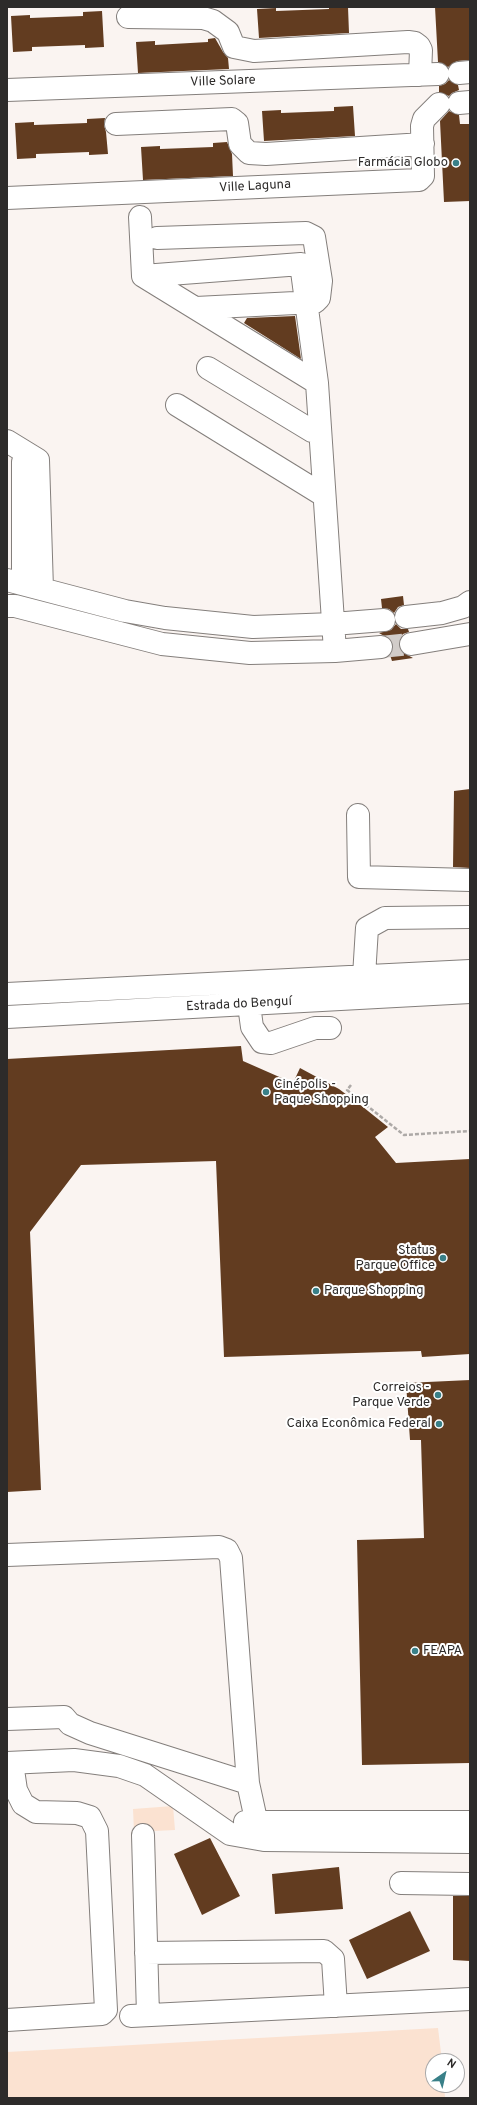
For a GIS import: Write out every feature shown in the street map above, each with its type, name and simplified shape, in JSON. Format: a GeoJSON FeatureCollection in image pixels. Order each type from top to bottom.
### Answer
{"type":"FeatureCollection","features":[{"type":"Feature","properties":{"kind":"street"},"geometry":{"type":"LineString","coordinates":[[128,17],[203,18],[213,20],[228,32],[234,47],[254,51],[408,42],[419,46],[421,50],[447,74]]}},
{"type":"Feature","properties":{"kind":"street","name":"Ville Solare"},"geometry":{"type":"LineString","coordinates":[[7,90],[447,74]]}},
{"type":"Feature","properties":{"kind":"street","name":"Ville Laguna"},"geometry":{"type":"LineString","coordinates":[[7,198],[419,180],[423,176],[424,119],[456,103]]}},
{"type":"Feature","properties":{"kind":"street"},"geometry":{"type":"LineString","coordinates":[[116,124],[232,119],[237,123],[240,144],[249,153],[266,154],[423,144]]}},
{"type":"Feature","properties":{"kind":"street"},"geometry":{"type":"LineString","coordinates":[[140,217],[144,276]]}},
{"type":"Feature","properties":{"kind":"street"},"geometry":{"type":"LineString","coordinates":[[157,238],[306,233],[314,237],[321,281],[319,298],[315,302],[308,304],[196,308]]}},
{"type":"Feature","properties":{"kind":"street"},"geometry":{"type":"LineString","coordinates":[[144,276],[302,264],[308,304],[316,384],[335,651]]}},
{"type":"Feature","properties":{"kind":"street"},"geometry":{"type":"LineString","coordinates":[[144,276],[316,384]]}},
{"type":"Feature","properties":{"kind":"street"},"geometry":{"type":"LineString","coordinates":[[208,368],[312,431],[319,433]]}},
{"type":"Feature","properties":{"kind":"street"},"geometry":{"type":"LineString","coordinates":[[177,405],[323,495]]}},
{"type":"Feature","properties":{"kind":"street"},"geometry":{"type":"LineString","coordinates":[[7,441],[26,454],[23,462],[31,511],[24,584],[125,611],[165,618],[253,627],[333,624],[384,620]]}},
{"type":"Feature","properties":{"kind":"street"},"geometry":{"type":"LineString","coordinates":[[406,617],[429,615],[456,609],[470,602]]}},
{"type":"Feature","properties":{"kind":"street"},"geometry":{"type":"LineString","coordinates":[[7,606],[15,606],[162,644],[250,653],[335,651],[381,647]]}},
{"type":"Feature","properties":{"kind":"street"},"geometry":{"type":"LineString","coordinates":[[123,634],[125,611]]}},
{"type":"Feature","properties":{"kind":"street"},"geometry":{"type":"LineString","coordinates":[[429,615],[421,643],[470,634]]}},
{"type":"Feature","properties":{"kind":"street"},"geometry":{"type":"LineString","coordinates":[[162,644],[165,618]]}},
{"type":"Feature","properties":{"kind":"street"},"geometry":{"type":"LineString","coordinates":[[358,815],[359,877],[470,880]]}},
{"type":"Feature","properties":{"kind":"street"},"geometry":{"type":"LineString","coordinates":[[364,976],[367,928],[385,918],[470,917]]}},
{"type":"Feature","properties":{"kind":"street","name":"Estrada do Benguí"},"geometry":{"type":"LineString","coordinates":[[7,994],[52,993],[470,970]]}},
{"type":"Feature","properties":{"kind":"street","name":"Estrada do Benguí"},"geometry":{"type":"LineString","coordinates":[[7,1018],[470,992]]}},
{"type":"Feature","properties":{"kind":"street"},"geometry":{"type":"LineString","coordinates":[[52,993],[54,1015]]}},
{"type":"Feature","properties":{"kind":"street"},"geometry":{"type":"LineString","coordinates":[[249,1005],[252,1028],[262,1042],[271,1043],[315,1028],[330,1028]]}},
{"type":"Feature","properties":{"kind":"street"},"geometry":{"type":"LineString","coordinates":[[7,1555],[219,1547],[227,1550],[231,1558],[248,1783],[261,1832]]}},
{"type":"Feature","properties":{"kind":"street"},"geometry":{"type":"LineString","coordinates":[[7,1719],[64,1717],[70,1724],[90,1733],[248,1783]]}},
{"type":"Feature","properties":{"kind":"street"},"geometry":{"type":"LineString","coordinates":[[7,2020],[102,2014],[106,2010],[97,1830],[90,1817],[78,1813],[36,1812],[23,1804],[16,1790],[10,1763],[74,1760],[119,1766],[145,1775],[212,1820],[230,1834],[261,1832],[406,1832],[470,1822]]}},
{"type":"Feature","properties":{"kind":"street"},"geometry":{"type":"LineString","coordinates":[[406,1832],[470,1842]]}},
{"type":"Feature","properties":{"kind":"street"},"geometry":{"type":"LineString","coordinates":[[143,1834],[146,1953],[139,2016],[470,1999]]}},
{"type":"Feature","properties":{"kind":"street"},"geometry":{"type":"LineString","coordinates":[[401,1884],[470,1884]]}},
{"type":"Feature","properties":{"kind":"street"},"geometry":{"type":"LineString","coordinates":[[146,1953],[324,1951],[333,1959],[336,2006]]}},
{"type":"Feature","properties":{"kind":"path"},"geometry":{"type":"LineString","coordinates":[[351,1085],[347,1090],[404,1135],[470,1131]]}},
{"type":"Feature","properties":{"kind":"shaded area"},"geometry":{"type":"Polygon","coordinates":[[[173,1806],[175,1830],[134,1832],[133,1809],[173,1806]]]}},
{"type":"Feature","properties":{"kind":"shaded area"},"geometry":{"type":"Polygon","coordinates":[[[438,2028],[441,2053],[425,2053],[425,2093],[445,2093],[445,2097],[451,2098],[7,2098],[7,2052],[438,2028]]]}},
{"type":"Feature","properties":{"kind":"building"},"geometry":{"type":"Polygon","coordinates":[[[329,7],[348,7],[349,33],[259,38],[257,9],[276,8],[276,11],[329,9],[329,7]]]}},
{"type":"Feature","properties":{"kind":"building"},"geometry":{"type":"Polygon","coordinates":[[[435,7],[470,7],[470,60],[457,61],[448,67],[438,62],[435,7]]]}},
{"type":"Feature","properties":{"kind":"building"},"geometry":{"type":"Polygon","coordinates":[[[102,11],[104,47],[85,48],[85,45],[32,47],[32,51],[13,52],[11,16],[30,15],[30,18],[83,16],[83,12],[102,11]]]}},
{"type":"Feature","properties":{"kind":"building"},"geometry":{"type":"Polygon","coordinates":[[[215,38],[228,58],[229,69],[138,73],[136,42],[155,41],[155,45],[208,42],[208,39],[215,38]]]}},
{"type":"Feature","properties":{"kind":"building"},"geometry":{"type":"Polygon","coordinates":[[[449,80],[458,85],[459,90],[449,96],[439,92],[439,86],[445,84],[449,80]]]}},
{"type":"Feature","properties":{"kind":"building"},"geometry":{"type":"Polygon","coordinates":[[[353,106],[355,136],[264,141],[262,111],[281,110],[281,113],[334,111],[334,107],[353,106]]]}},
{"type":"Feature","properties":{"kind":"building","name":"Farmácia Globo"},"geometry":{"type":"Polygon","coordinates":[[[449,111],[459,115],[460,124],[470,124],[470,201],[444,202],[440,121],[449,111]]]}},
{"type":"Feature","properties":{"kind":"building"},"geometry":{"type":"Polygon","coordinates":[[[105,118],[104,125],[108,154],[89,155],[89,152],[36,154],[36,158],[17,159],[15,123],[34,122],[34,125],[87,123],[87,119],[105,118]]]}},
{"type":"Feature","properties":{"kind":"building"},"geometry":{"type":"Polygon","coordinates":[[[227,142],[232,154],[233,176],[143,180],[141,147],[160,146],[160,149],[213,147],[213,143],[227,142]]]}},
{"type":"Feature","properties":{"kind":"building"},"geometry":{"type":"Polygon","coordinates":[[[295,316],[301,359],[244,323],[247,318],[295,316]]]}},
{"type":"Feature","properties":{"kind":"building"},"geometry":{"type":"Polygon","coordinates":[[[403,596],[404,605],[398,607],[394,613],[389,609],[382,608],[381,599],[403,596]]]}},
{"type":"Feature","properties":{"kind":"building"},"geometry":{"type":"Polygon","coordinates":[[[396,624],[401,629],[408,629],[409,632],[403,634],[399,639],[399,646],[402,652],[413,658],[392,661],[390,655],[393,646],[391,640],[379,633],[391,630],[396,624]]]}},
{"type":"Feature","properties":{"kind":"building"},"geometry":{"type":"Polygon","coordinates":[[[470,789],[470,868],[453,867],[454,791],[470,789]]]}},
{"type":"Feature","properties":{"kind":"building","name":"Parque Shopping"},"geometry":{"type":"Polygon","coordinates":[[[241,1046],[243,1061],[293,1083],[300,1068],[339,1089],[363,1107],[388,1127],[375,1137],[396,1163],[470,1159],[470,1354],[422,1357],[421,1351],[224,1357],[216,1161],[81,1165],[30,1232],[41,1490],[7,1492],[7,1059],[241,1046]]]}},
{"type":"Feature","properties":{"kind":"building","name":"FEAPA"},"geometry":{"type":"Polygon","coordinates":[[[470,1380],[470,1763],[362,1765],[357,1540],[424,1538],[421,1440],[410,1440],[406,1383],[470,1380]]]}},
{"type":"Feature","properties":{"kind":"building"},"geometry":{"type":"Polygon","coordinates":[[[210,1838],[240,1896],[202,1915],[174,1854],[210,1838]]]}},
{"type":"Feature","properties":{"kind":"building"},"geometry":{"type":"Polygon","coordinates":[[[339,1867],[343,1909],[275,1914],[272,1874],[339,1867]]]}},
{"type":"Feature","properties":{"kind":"building"},"geometry":{"type":"Polygon","coordinates":[[[453,1896],[470,1896],[470,1961],[453,1960],[453,1896]]]}},
{"type":"Feature","properties":{"kind":"building"},"geometry":{"type":"Polygon","coordinates":[[[410,1911],[430,1951],[367,1979],[349,1940],[410,1911]]]}},
{"type":"Feature","properties":{"kind":"tunnel"},"geometry":{"type":"LineString","coordinates":[[381,647],[411,644]]}},
{"type":"Feature","properties":{"kind":"place","name":"Farmácia Globo"},"geometry":{"type":"Point","coordinates":[456,163]}},
{"type":"Feature","properties":{"kind":"place","name":"Cinépolis - Paque Shopping"},"geometry":{"type":"Point","coordinates":[266,1092]}},
{"type":"Feature","properties":{"kind":"place","name":"Status Parque Office"},"geometry":{"type":"Point","coordinates":[443,1258]}},
{"type":"Feature","properties":{"kind":"place","name":"Parque Shopping"},"geometry":{"type":"Point","coordinates":[316,1291]}},
{"type":"Feature","properties":{"kind":"place","name":"Correios - Parque Verde"},"geometry":{"type":"Point","coordinates":[438,1395]}},
{"type":"Feature","properties":{"kind":"place","name":"Caixa Econômica Federal"},"geometry":{"type":"Point","coordinates":[439,1424]}},
{"type":"Feature","properties":{"kind":"place","name":"FEAPA"},"geometry":{"type":"Point","coordinates":[415,1651]}}]}
